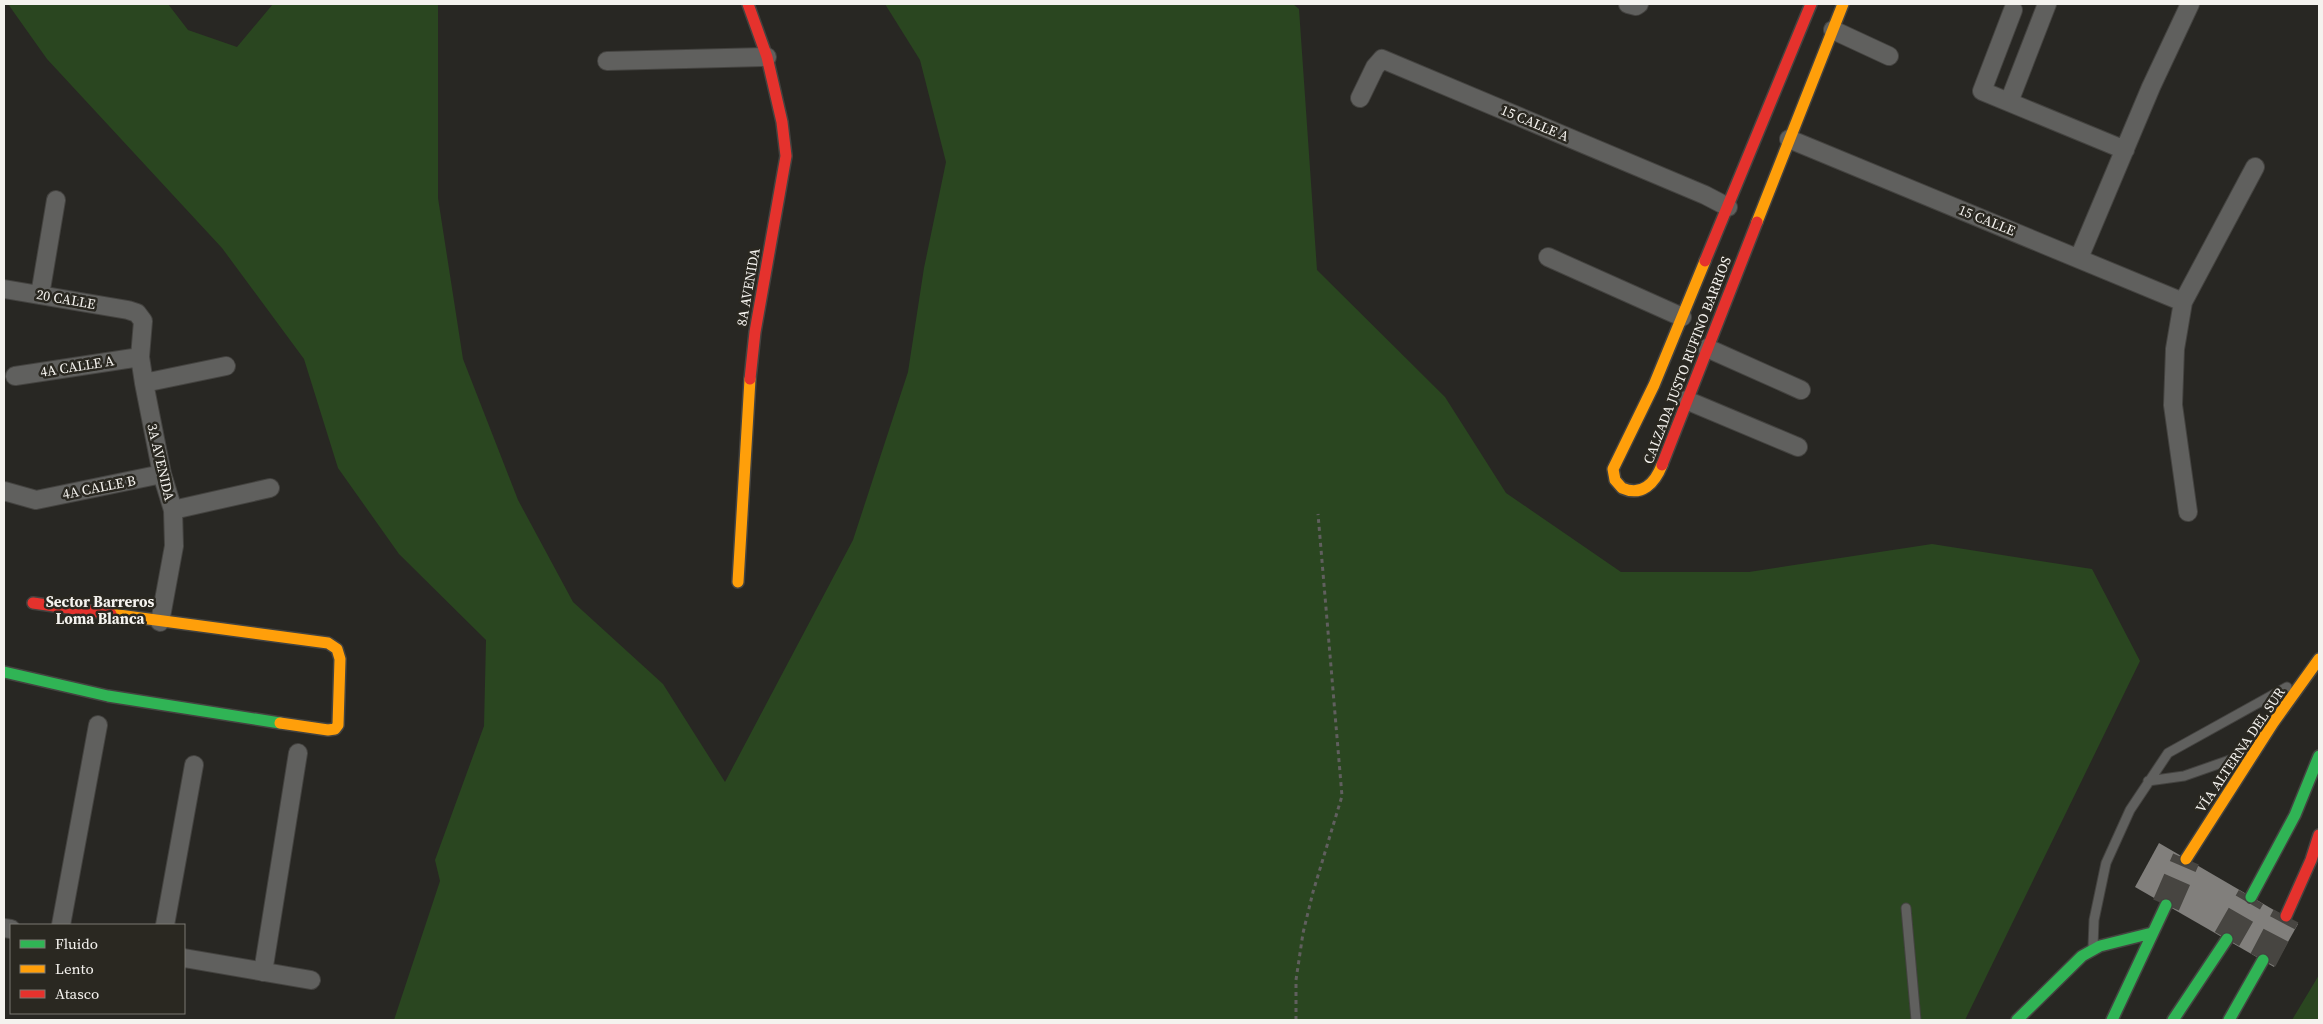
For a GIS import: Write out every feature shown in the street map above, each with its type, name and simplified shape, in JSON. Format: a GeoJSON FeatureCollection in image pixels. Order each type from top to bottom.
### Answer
{"type":"FeatureCollection","features":[{"type":"Feature","properties":{"kind":"main road","name":"8A AVENIDA"},"geometry":{"type":"LineString","coordinates":[[738,582],[747,411],[754,332],[786,156],[782,122],[767,57],[748,4]]}},
{"type":"Feature","properties":{"kind":"main road","name":"CALZADA JUSTO RUFINO BARRIOS"},"geometry":{"type":"LineString","coordinates":[[1811,4],[1728,207],[1702,280],[1682,317],[1654,385],[1613,469],[1613,479],[1616,485],[1631,491],[1643,490],[1658,476],[1707,348],[1726,289],[1844,4]]}},
{"type":"Feature","properties":{"kind":"main road"},"geometry":{"type":"LineString","coordinates":[[4,672],[108,696],[328,730],[335,729],[338,725],[340,659],[337,650],[328,643],[160,622],[33,603]]}},
{"type":"Feature","properties":{"kind":"main road","name":"VÍA ALTERNA DEL SUR"},"geometry":{"type":"LineString","coordinates":[[2186,859],[2256,750],[2319,658]]}},
{"type":"Feature","properties":{"kind":"main road"},"geometry":{"type":"LineString","coordinates":[[2251,897],[2295,815],[2319,756]]}},
{"type":"Feature","properties":{"kind":"main road"},"geometry":{"type":"LineString","coordinates":[[2286,916],[2311,860],[2319,835]]}},
{"type":"Feature","properties":{"kind":"main road"},"geometry":{"type":"LineString","coordinates":[[2112,1020],[2166,904]]}},
{"type":"Feature","properties":{"kind":"main road"},"geometry":{"type":"LineString","coordinates":[[2017,1020],[2082,956],[2100,946],[2152,933]]}},
{"type":"Feature","properties":{"kind":"main road"},"geometry":{"type":"LineString","coordinates":[[2173,1020],[2227,940]]}},
{"type":"Feature","properties":{"kind":"main road"},"geometry":{"type":"LineString","coordinates":[[2229,1020],[2263,960]]}},
{"type":"Feature","properties":{"kind":"street"},"geometry":{"type":"LineString","coordinates":[[1628,4],[1636,6],[1639,4]]}},
{"type":"Feature","properties":{"kind":"street"},"geometry":{"type":"LineString","coordinates":[[2009,102],[2047,4]]}},
{"type":"Feature","properties":{"kind":"street"},"geometry":{"type":"LineString","coordinates":[[2079,258],[2190,4]]}},
{"type":"Feature","properties":{"kind":"street"},"geometry":{"type":"LineString","coordinates":[[2013,10],[1982,91],[2125,150]]}},
{"type":"Feature","properties":{"kind":"street"},"geometry":{"type":"LineString","coordinates":[[1833,30],[1889,56]]}},
{"type":"Feature","properties":{"kind":"street"},"geometry":{"type":"LineString","coordinates":[[607,61],[767,57]]}},
{"type":"Feature","properties":{"kind":"street","name":"15 CALLE A"},"geometry":{"type":"LineString","coordinates":[[1360,98],[1375,66],[1382,60],[1705,194],[1728,207]]}},
{"type":"Feature","properties":{"kind":"street","name":"15 CALLE"},"geometry":{"type":"LineString","coordinates":[[1789,139],[2184,302]]}},
{"type":"Feature","properties":{"kind":"street"},"geometry":{"type":"LineString","coordinates":[[2188,512],[2173,405],[2175,348],[2184,302],[2255,167]]}},
{"type":"Feature","properties":{"kind":"street"},"geometry":{"type":"LineString","coordinates":[[40,295],[56,200]]}},
{"type":"Feature","properties":{"kind":"street"},"geometry":{"type":"LineString","coordinates":[[1548,257],[1682,317]]}},
{"type":"Feature","properties":{"kind":"street","name":"20 CALLE"},"geometry":{"type":"LineString","coordinates":[[4,289],[128,310]]}},
{"type":"Feature","properties":{"kind":"street","name":"3A AVENIDA"},"geometry":{"type":"LineString","coordinates":[[128,310],[137,313],[142,321],[140,357],[144,383],[162,474],[173,510],[174,546],[160,622]]}},
{"type":"Feature","properties":{"kind":"street"},"geometry":{"type":"LineString","coordinates":[[1707,348],[1801,390]]}},
{"type":"Feature","properties":{"kind":"street","name":"4A CALLE A"},"geometry":{"type":"LineString","coordinates":[[15,376],[140,357]]}},
{"type":"Feature","properties":{"kind":"street"},"geometry":{"type":"LineString","coordinates":[[144,383],[226,366]]}},
{"type":"Feature","properties":{"kind":"street"},"geometry":{"type":"LineString","coordinates":[[1686,400],[1798,447]]}},
{"type":"Feature","properties":{"kind":"street","name":"4A CALLE B"},"geometry":{"type":"LineString","coordinates":[[4,491],[36,500],[162,474]]}},
{"type":"Feature","properties":{"kind":"street"},"geometry":{"type":"LineString","coordinates":[[173,510],[270,488]]}},
{"type":"Feature","properties":{"kind":"street"},"geometry":{"type":"LineString","coordinates":[[61,924],[98,725]]}},
{"type":"Feature","properties":{"kind":"street"},"geometry":{"type":"LineString","coordinates":[[263,972],[298,753]]}},
{"type":"Feature","properties":{"kind":"street"},"geometry":{"type":"LineString","coordinates":[[165,924],[194,765]]}},
{"type":"Feature","properties":{"kind":"street"},"geometry":{"type":"LineString","coordinates":[[185,958],[311,980]]}},
{"type":"Feature","properties":{"kind":"lane"},"geometry":{"type":"LineString","coordinates":[[2092,950],[2094,920],[2106,863],[2130,810],[2168,753],[2307,676]]}},
{"type":"Feature","properties":{"kind":"lane"},"geometry":{"type":"LineString","coordinates":[[2148,782],[2184,776],[2256,750]]}},
{"type":"Feature","properties":{"kind":"lane"},"geometry":{"type":"LineString","coordinates":[[1906,908],[1916,1020]]}},
{"type":"Feature","properties":{"kind":"path"},"geometry":{"type":"LineString","coordinates":[[1296,1020],[1296,980],[1303,933],[1313,892],[1342,796],[1318,514]]}},
{"type":"Feature","properties":{"kind":"green space"},"geometry":{"type":"Polygon","coordinates":[[[8,4],[168,4],[188,30],[237,47],[273,4],[438,4],[438,198],[463,359],[518,500],[573,602],[663,684],[725,782],[853,540],[908,372],[924,268],[946,162],[920,60],[885,4],[1293,4],[1299,9],[1317,270],[1445,397],[1506,493],[1621,572],[1749,572],[1932,544],[2092,569],[2140,661],[1965,1020],[394,1020],[440,881],[435,860],[484,726],[486,640],[399,554],[338,468],[304,359],[222,248],[47,59],[8,4]]]}},
{"type":"Feature","properties":{"kind":"green space"},"geometry":{"type":"Polygon","coordinates":[[[2319,975],[2319,1020],[2292,1020],[2319,975]]]}},
{"type":"Feature","properties":{"kind":"building"},"geometry":{"type":"Polygon","coordinates":[[[2159,843],[2298,924],[2274,967],[2135,887],[2159,843]]]}},
{"type":"Feature","properties":{"kind":"tunnel"},"geometry":{"type":"LineString","coordinates":[[2166,905],[2186,859]]}},
{"type":"Feature","properties":{"kind":"tunnel"},"geometry":{"type":"LineString","coordinates":[[2227,939],[2251,897]]}},
{"type":"Feature","properties":{"kind":"tunnel"},"geometry":{"type":"LineString","coordinates":[[2263,960],[2286,916]]}},
{"type":"Feature","properties":{"kind":"traffic: fast"},"geometry":{"type":"LineString","coordinates":[[4,672],[108,696],[280,723]]}},
{"type":"Feature","properties":{"kind":"traffic: fast"},"geometry":{"type":"LineString","coordinates":[[2251,897],[2295,815],[2319,756]]}},
{"type":"Feature","properties":{"kind":"traffic: fast"},"geometry":{"type":"LineString","coordinates":[[2112,1020],[2166,905]]}},
{"type":"Feature","properties":{"kind":"traffic: fast"},"geometry":{"type":"LineString","coordinates":[[2017,1020],[2082,956],[2100,946],[2152,933]]}},
{"type":"Feature","properties":{"kind":"traffic: fast"},"geometry":{"type":"LineString","coordinates":[[2173,1020],[2227,939]]}},
{"type":"Feature","properties":{"kind":"traffic: fast"},"geometry":{"type":"LineString","coordinates":[[2229,1020],[2263,960]]}},
{"type":"Feature","properties":{"kind":"traffic: slow"},"geometry":{"type":"LineString","coordinates":[[1757,222],[1843,4]]}},
{"type":"Feature","properties":{"kind":"traffic: slow"},"geometry":{"type":"LineString","coordinates":[[1662,465],[1652,483],[1636,491],[1622,488],[1615,480],[1613,469],[1654,385],[1705,261]]}},
{"type":"Feature","properties":{"kind":"traffic: slow"},"geometry":{"type":"LineString","coordinates":[[738,582],[750,379]]}},
{"type":"Feature","properties":{"kind":"traffic: slow"},"geometry":{"type":"LineString","coordinates":[[111,614],[328,643],[337,649],[340,659],[338,725],[335,729],[328,730],[280,723]]}},
{"type":"Feature","properties":{"kind":"traffic: slow"},"geometry":{"type":"LineString","coordinates":[[2186,859],[2273,723],[2319,659]]}},
{"type":"Feature","properties":{"kind":"traffic: jam"},"geometry":{"type":"LineString","coordinates":[[748,4],[767,57],[782,122],[786,156],[755,332],[750,379]]}},
{"type":"Feature","properties":{"kind":"traffic: jam"},"geometry":{"type":"LineString","coordinates":[[1705,261],[1811,4]]}},
{"type":"Feature","properties":{"kind":"traffic: jam"},"geometry":{"type":"LineString","coordinates":[[1662,465],[1757,222]]}},
{"type":"Feature","properties":{"kind":"traffic: jam"},"geometry":{"type":"LineString","coordinates":[[33,603],[111,614]]}},
{"type":"Feature","properties":{"kind":"traffic: jam"},"geometry":{"type":"LineString","coordinates":[[2286,916],[2311,860],[2319,835]]}},
{"type":"Feature","properties":{"kind":"district","name":"Sector Barreros Loma Blanca"},"geometry":{"type":"Point","coordinates":[100,610]}}]}
